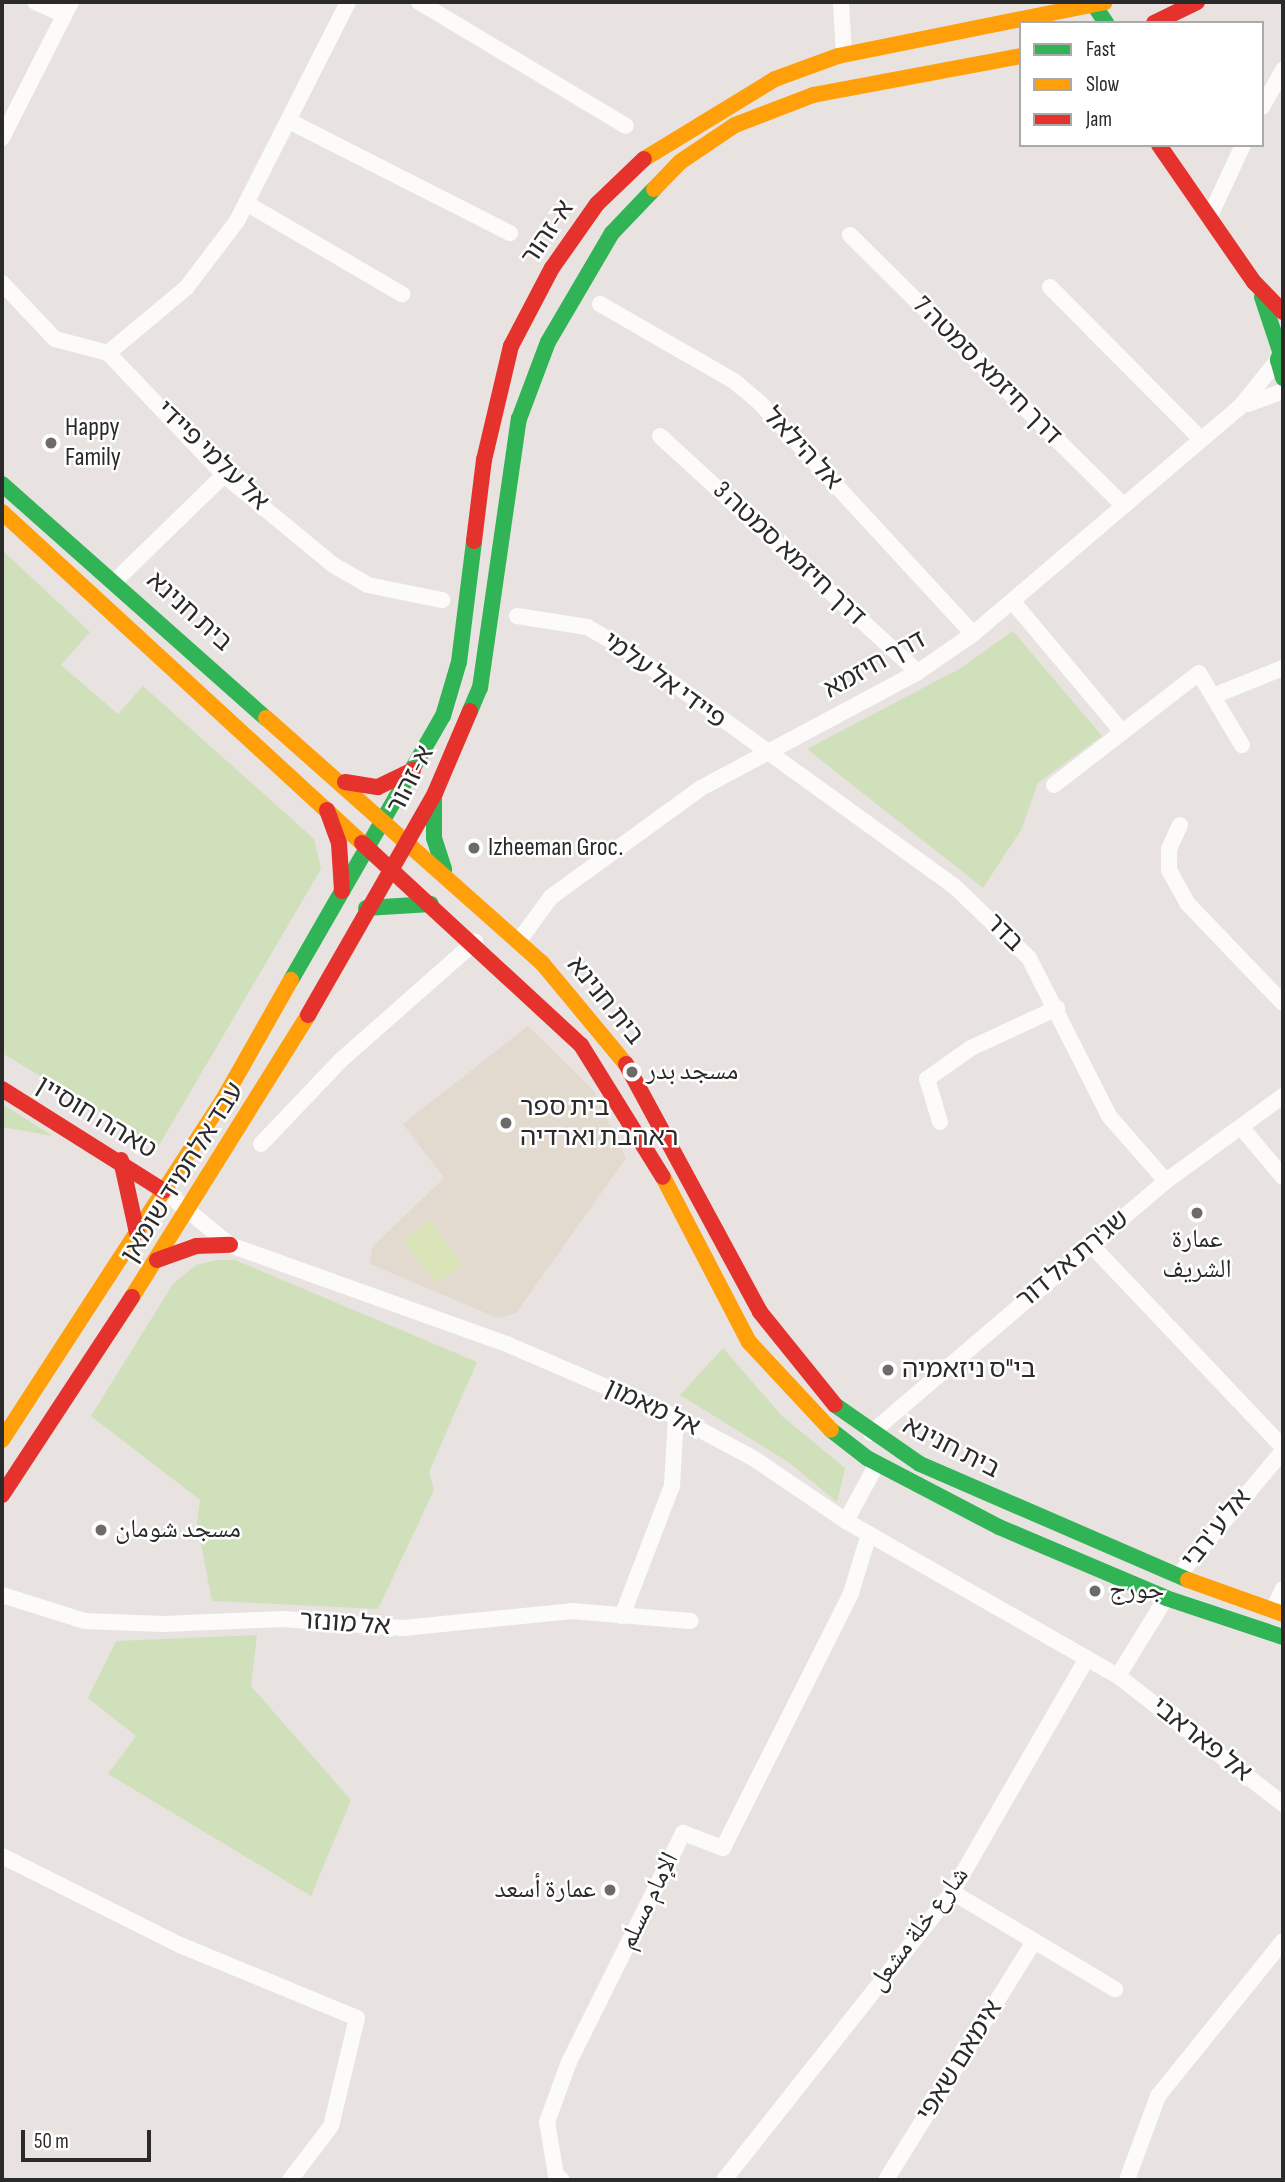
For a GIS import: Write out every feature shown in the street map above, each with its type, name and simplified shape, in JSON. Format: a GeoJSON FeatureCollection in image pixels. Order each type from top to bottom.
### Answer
{"type":"FeatureCollection","features":[{"type":"Feature","properties":{"kind":"main road"},"geometry":{"type":"LineString","coordinates":[[1159,21],[1197,2]]}},
{"type":"Feature","properties":{"kind":"main road","name":"א-זהור"},"geometry":{"type":"LineString","coordinates":[[386,819],[415,769],[457,671],[494,406],[511,346],[552,268],[597,204],[662,143],[764,84],[845,55],[1099,3]]}},
{"type":"Feature","properties":{"kind":"main road"},"geometry":{"type":"LineString","coordinates":[[1094,21],[1099,3]]}},
{"type":"Feature","properties":{"kind":"main road"},"geometry":{"type":"LineString","coordinates":[[1099,3],[1105,21]]}},
{"type":"Feature","properties":{"kind":"main road","name":"א-זהור"},"geometry":{"type":"LineString","coordinates":[[391,869],[435,793],[480,688],[515,447],[531,384],[566,306],[634,205],[680,162],[735,125],[777,108],[1019,55]]}},
{"type":"Feature","properties":{"kind":"main road"},"geometry":{"type":"LineString","coordinates":[[1159,147],[1254,282],[1283,312]]}},
{"type":"Feature","properties":{"kind":"main road"},"geometry":{"type":"LineString","coordinates":[[1254,282],[1280,352],[1283,378]]}},
{"type":"Feature","properties":{"kind":"main road","name":"בית חנינא"},"geometry":{"type":"LineString","coordinates":[[2,484],[116,580],[520,939],[632,1072],[786,1349],[836,1406],[871,1433],[920,1464],[1178,1576],[1278,1612]]}},
{"type":"Feature","properties":{"kind":"main road","name":"בית חנינא"},"geometry":{"type":"LineString","coordinates":[[2,512],[325,804],[391,869],[475,942],[605,1074],[726,1302],[780,1384],[877,1464],[999,1527],[1166,1598],[1283,1637]]}},
{"type":"Feature","properties":{"kind":"main road"},"geometry":{"type":"LineString","coordinates":[[345,782],[378,787],[415,769]]}},
{"type":"Feature","properties":{"kind":"main road"},"geometry":{"type":"LineString","coordinates":[[435,793],[434,838],[445,871]]}},
{"type":"Feature","properties":{"kind":"main road"},"geometry":{"type":"LineString","coordinates":[[325,804],[339,843],[342,892]]}},
{"type":"Feature","properties":{"kind":"main road","name":"עבד אלחמיד שומאן"},"geometry":{"type":"LineString","coordinates":[[2,1440],[164,1191],[386,819]]}},
{"type":"Feature","properties":{"kind":"main road","name":"עבד אלחמיד שומאן"},"geometry":{"type":"LineString","coordinates":[[2,1495],[188,1215],[391,869]]}},
{"type":"Feature","properties":{"kind":"main road"},"geometry":{"type":"LineString","coordinates":[[366,908],[384,902],[431,904]]}},
{"type":"Feature","properties":{"kind":"main road","name":"טאהה חוסיין"},"geometry":{"type":"LineString","coordinates":[[2,1089],[121,1160],[164,1191]]}},
{"type":"Feature","properties":{"kind":"main road"},"geometry":{"type":"LineString","coordinates":[[121,1160],[137,1233]]}},
{"type":"Feature","properties":{"kind":"main road"},"geometry":{"type":"LineString","coordinates":[[157,1260],[196,1246],[230,1245]]}},
{"type":"Feature","properties":{"kind":"street"},"geometry":{"type":"LineString","coordinates":[[2,138],[6,116],[68,9],[36,2]]}},
{"type":"Feature","properties":{"kind":"street"},"geometry":{"type":"LineString","coordinates":[[2,283],[55,339],[108,353],[186,288],[246,203],[348,2]]}},
{"type":"Feature","properties":{"kind":"street"},"geometry":{"type":"LineString","coordinates":[[419,2],[626,126]]}},
{"type":"Feature","properties":{"kind":"street"},"geometry":{"type":"LineString","coordinates":[[841,2],[845,55]]}},
{"type":"Feature","properties":{"kind":"street"},"geometry":{"type":"LineString","coordinates":[[1264,103],[1283,70]]}},
{"type":"Feature","properties":{"kind":"street"},"geometry":{"type":"LineString","coordinates":[[289,121],[510,233]]}},
{"type":"Feature","properties":{"kind":"street"},"geometry":{"type":"LineString","coordinates":[[1209,218],[1242,147]]}},
{"type":"Feature","properties":{"kind":"street"},"geometry":{"type":"LineString","coordinates":[[246,203],[401,294]]}},
{"type":"Feature","properties":{"kind":"street","name":"דרך חיזמא סמטה 7"},"geometry":{"type":"LineString","coordinates":[[850,235],[1124,506]]}},
{"type":"Feature","properties":{"kind":"street"},"geometry":{"type":"LineString","coordinates":[[1050,287],[1201,439]]}},
{"type":"Feature","properties":{"kind":"street","name":"אל הילאל"},"geometry":{"type":"LineString","coordinates":[[600,304],[734,381],[760,403],[974,634]]}},
{"type":"Feature","properties":{"kind":"street","name":"דרך חיזמא"},"geometry":{"type":"LineString","coordinates":[[520,939],[551,897],[612,849],[766,751],[918,672],[974,634],[1239,408],[1280,352]]}},
{"type":"Feature","properties":{"kind":"street","name":"אל עלמי פיידי"},"geometry":{"type":"LineString","coordinates":[[108,353],[224,475],[354,579],[442,600]]}},
{"type":"Feature","properties":{"kind":"street","name":"דרך חיזמא"},"geometry":{"type":"LineString","coordinates":[[1239,408],[1283,391]]}},
{"type":"Feature","properties":{"kind":"street","name":"דרך חיזמא סמטה 3"},"geometry":{"type":"LineString","coordinates":[[660,436],[918,672]]}},
{"type":"Feature","properties":{"kind":"street"},"geometry":{"type":"LineString","coordinates":[[116,580],[224,475]]}},
{"type":"Feature","properties":{"kind":"street"},"geometry":{"type":"LineString","coordinates":[[1013,602],[1122,732]]}},
{"type":"Feature","properties":{"kind":"street","name":"פיידי אל עלמי"},"geometry":{"type":"LineString","coordinates":[[517,617],[587,627],[766,751]]}},
{"type":"Feature","properties":{"kind":"street"},"geometry":{"type":"LineString","coordinates":[[1213,696],[1283,668]]}},
{"type":"Feature","properties":{"kind":"street"},"geometry":{"type":"LineString","coordinates":[[1054,785],[1199,673],[1242,745]]}},
{"type":"Feature","properties":{"kind":"street","name":"בדר"},"geometry":{"type":"LineString","coordinates":[[766,751],[997,923],[1029,958],[1058,1008],[1110,1116],[1166,1181]]}},
{"type":"Feature","properties":{"kind":"street"},"geometry":{"type":"LineString","coordinates":[[1180,825],[1169,849],[1169,870],[1188,904],[1283,1003]]}},
{"type":"Feature","properties":{"kind":"street"},"geometry":{"type":"LineString","coordinates":[[261,1144],[341,1060],[475,942]]}},
{"type":"Feature","properties":{"kind":"street"},"geometry":{"type":"LineString","coordinates":[[940,1122],[927,1079],[971,1048],[1058,1008]]}},
{"type":"Feature","properties":{"kind":"street","name":"שג'רת אל דור"},"geometry":{"type":"LineString","coordinates":[[871,1433],[1093,1247],[1166,1181],[1283,1096]]}},
{"type":"Feature","properties":{"kind":"street"},"geometry":{"type":"LineString","coordinates":[[1241,1126],[1283,1177]]}},
{"type":"Feature","properties":{"kind":"street","name":"אל מאמון"},"geometry":{"type":"LineString","coordinates":[[164,1191],[188,1215],[230,1245],[509,1345],[676,1417],[846,1521],[1118,1676]]}},
{"type":"Feature","properties":{"kind":"street"},"geometry":{"type":"LineString","coordinates":[[1093,1247],[1283,1449]]}},
{"type":"Feature","properties":{"kind":"street"},"geometry":{"type":"LineString","coordinates":[[622,1616],[672,1486],[676,1417]]}},
{"type":"Feature","properties":{"kind":"street","name":"אל ע 'רבי"},"geometry":{"type":"LineString","coordinates":[[1178,1576],[1283,1449]]}},
{"type":"Feature","properties":{"kind":"street"},"geometry":{"type":"LineString","coordinates":[[846,1521],[877,1464]]}},
{"type":"Feature","properties":{"kind":"street","name":"الإمام مسلم"},"geometry":{"type":"LineString","coordinates":[[553,2179],[547,2122],[569,2062],[683,1833],[723,1848],[851,1592],[869,1534]]}},
{"type":"Feature","properties":{"kind":"street"},"geometry":{"type":"LineString","coordinates":[[1278,1612],[1283,1589]]}},
{"type":"Feature","properties":{"kind":"street","name":"אל מונזר"},"geometry":{"type":"LineString","coordinates":[[2,1595],[85,1621],[163,1624],[283,1619],[402,1628],[572,1611],[691,1621]]}},
{"type":"Feature","properties":{"kind":"street"},"geometry":{"type":"LineString","coordinates":[[1118,1676],[1166,1598]]}},
{"type":"Feature","properties":{"kind":"street","name":"شارع خلة مشعل"},"geometry":{"type":"LineString","coordinates":[[724,2180],[952,1892],[1087,1658]]}},
{"type":"Feature","properties":{"kind":"street","name":"אל פאראבי"},"geometry":{"type":"LineString","coordinates":[[1118,1676],[1283,1804]]}},
{"type":"Feature","properties":{"kind":"street"},"geometry":{"type":"LineString","coordinates":[[2,1856],[180,1945],[357,2018],[331,2126],[290,2180]]}},
{"type":"Feature","properties":{"kind":"street"},"geometry":{"type":"LineString","coordinates":[[952,1892],[1115,1989]]}},
{"type":"Feature","properties":{"kind":"street","name":"אימאם שאפי"},"geometry":{"type":"LineString","coordinates":[[886,2180],[1034,1941]]}},
{"type":"Feature","properties":{"kind":"street"},"geometry":{"type":"LineString","coordinates":[[1127,2180],[1158,2096],[1283,1941]]}},
{"type":"Feature","properties":{"kind":"shaded area"},"geometry":{"type":"Polygon","coordinates":[[[528,1026],[594,1091],[626,1158],[516,1313],[498,1318],[370,1264],[372,1247],[444,1178],[403,1124],[528,1026]]]}},
{"type":"Feature","properties":{"kind":"green space"},"geometry":{"type":"Polygon","coordinates":[[[2,550],[90,632],[61,665],[118,714],[143,686],[314,839],[321,869],[158,1147],[2,1053],[2,550]]]}},
{"type":"Feature","properties":{"kind":"green space"},"geometry":{"type":"Polygon","coordinates":[[[1013,631],[1102,736],[1038,783],[1021,830],[983,888],[807,749],[961,668],[1013,631]]]}},
{"type":"Feature","properties":{"kind":"green space"},"geometry":{"type":"Polygon","coordinates":[[[2,1104],[53,1136],[2,1127],[2,1104]]]}},
{"type":"Feature","properties":{"kind":"green space"},"geometry":{"type":"Polygon","coordinates":[[[430,1221],[462,1264],[436,1284],[404,1241],[430,1221]]]}},
{"type":"Feature","properties":{"kind":"green space"},"geometry":{"type":"Polygon","coordinates":[[[217,1260],[235,1260],[477,1362],[429,1472],[434,1490],[378,1609],[212,1601],[197,1523],[200,1500],[91,1416],[173,1284],[196,1265],[217,1260]]]}},
{"type":"Feature","properties":{"kind":"green space"},"geometry":{"type":"Polygon","coordinates":[[[723,1348],[782,1416],[845,1468],[837,1502],[788,1462],[680,1395],[723,1348]]]}},
{"type":"Feature","properties":{"kind":"green space"},"geometry":{"type":"Polygon","coordinates":[[[257,1635],[251,1686],[351,1800],[311,1896],[108,1774],[136,1736],[88,1698],[116,1641],[257,1635]]]}},
{"type":"Feature","properties":{"kind":"traffic: fast"},"geometry":{"type":"LineString","coordinates":[[1094,5],[1105,21]]}},
{"type":"Feature","properties":{"kind":"traffic: fast"},"geometry":{"type":"LineString","coordinates":[[470,711],[480,688],[519,419],[548,342],[612,233],[654,189]]}},
{"type":"Feature","properties":{"kind":"traffic: fast"},"geometry":{"type":"LineString","coordinates":[[1262,297],[1280,351]]}},
{"type":"Feature","properties":{"kind":"traffic: fast"},"geometry":{"type":"LineString","coordinates":[[1283,346],[1278,360],[1283,378]]}},
{"type":"Feature","properties":{"kind":"traffic: fast"},"geometry":{"type":"LineString","coordinates":[[2,484],[266,718]]}},
{"type":"Feature","properties":{"kind":"traffic: fast"},"geometry":{"type":"LineString","coordinates":[[291,980],[443,716],[459,662],[474,541]]}},
{"type":"Feature","properties":{"kind":"traffic: fast"},"geometry":{"type":"LineString","coordinates":[[434,798],[434,838],[444,869]]}},
{"type":"Feature","properties":{"kind":"traffic: fast"},"geometry":{"type":"LineString","coordinates":[[366,908],[431,904]]}},
{"type":"Feature","properties":{"kind":"traffic: fast"},"geometry":{"type":"LineString","coordinates":[[835,1405],[920,1464],[1188,1580]]}},
{"type":"Feature","properties":{"kind":"traffic: fast"},"geometry":{"type":"LineString","coordinates":[[831,1430],[867,1458],[999,1527],[1166,1598],[1283,1637]]}},
{"type":"Feature","properties":{"kind":"traffic: slow"},"geometry":{"type":"LineString","coordinates":[[644,159],[775,79],[838,56],[1105,2]]}},
{"type":"Feature","properties":{"kind":"traffic: slow"},"geometry":{"type":"LineString","coordinates":[[654,189],[680,162],[735,125],[813,95],[1019,56]]}},
{"type":"Feature","properties":{"kind":"traffic: slow"},"geometry":{"type":"LineString","coordinates":[[2,512],[362,843]]}},
{"type":"Feature","properties":{"kind":"traffic: slow"},"geometry":{"type":"LineString","coordinates":[[266,718],[542,963],[626,1064]]}},
{"type":"Feature","properties":{"kind":"traffic: slow"},"geometry":{"type":"LineString","coordinates":[[2,1440],[223,1100],[291,980]]}},
{"type":"Feature","properties":{"kind":"traffic: slow"},"geometry":{"type":"LineString","coordinates":[[132,1297],[308,1015]]}},
{"type":"Feature","properties":{"kind":"traffic: slow"},"geometry":{"type":"LineString","coordinates":[[663,1177],[749,1342],[831,1430]]}},
{"type":"Feature","properties":{"kind":"traffic: slow"},"geometry":{"type":"LineString","coordinates":[[1188,1580],[1283,1614]]}},
{"type":"Feature","properties":{"kind":"traffic: jam"},"geometry":{"type":"LineString","coordinates":[[1158,21],[1197,2]]}},
{"type":"Feature","properties":{"kind":"traffic: jam"},"geometry":{"type":"LineString","coordinates":[[1160,147],[1254,282],[1283,312]]}},
{"type":"Feature","properties":{"kind":"traffic: jam"},"geometry":{"type":"LineString","coordinates":[[474,541],[484,460],[511,346],[552,268],[597,204],[644,159]]}},
{"type":"Feature","properties":{"kind":"traffic: jam"},"geometry":{"type":"LineString","coordinates":[[308,1015],[435,793],[470,711]]}},
{"type":"Feature","properties":{"kind":"traffic: jam"},"geometry":{"type":"LineString","coordinates":[[345,782],[378,787],[413,770]]}},
{"type":"Feature","properties":{"kind":"traffic: jam"},"geometry":{"type":"LineString","coordinates":[[327,810],[339,843],[342,891]]}},
{"type":"Feature","properties":{"kind":"traffic: jam"},"geometry":{"type":"LineString","coordinates":[[362,843],[581,1045],[663,1177]]}},
{"type":"Feature","properties":{"kind":"traffic: jam"},"geometry":{"type":"LineString","coordinates":[[626,1064],[760,1312],[835,1405]]}},
{"type":"Feature","properties":{"kind":"traffic: jam"},"geometry":{"type":"LineString","coordinates":[[2,1089],[164,1191]]}},
{"type":"Feature","properties":{"kind":"traffic: jam"},"geometry":{"type":"LineString","coordinates":[[121,1160],[137,1233]]}},
{"type":"Feature","properties":{"kind":"traffic: jam"},"geometry":{"type":"LineString","coordinates":[[157,1260],[196,1246],[230,1245]]}},
{"type":"Feature","properties":{"kind":"traffic: jam"},"geometry":{"type":"LineString","coordinates":[[2,1495],[132,1297]]}},
{"type":"Feature","properties":{"kind":"place","name":"Happy Family"},"geometry":{"type":"Point","coordinates":[51,443]}},
{"type":"Feature","properties":{"kind":"place","name":"Izheeman Groc."},"geometry":{"type":"Point","coordinates":[474,848]}},
{"type":"Feature","properties":{"kind":"place","name":"مسجد بدر"},"geometry":{"type":"Point","coordinates":[632,1072]}},
{"type":"Feature","properties":{"kind":"place","name":"בית ספר ראהבת וארדיה"},"geometry":{"type":"Point","coordinates":[506,1123]}},
{"type":"Feature","properties":{"kind":"place","name":"عمارة الشريف"},"geometry":{"type":"Point","coordinates":[1197,1213]}},
{"type":"Feature","properties":{"kind":"place","name":"בי\"ס ניזאמיה"},"geometry":{"type":"Point","coordinates":[888,1370]}},
{"type":"Feature","properties":{"kind":"place","name":"مسجد شومان"},"geometry":{"type":"Point","coordinates":[101,1530]}},
{"type":"Feature","properties":{"kind":"place","name":"جورج"},"geometry":{"type":"Point","coordinates":[1095,1591]}},
{"type":"Feature","properties":{"kind":"place","name":"عمارة أسعد"},"geometry":{"type":"Point","coordinates":[610,1890]}}]}
